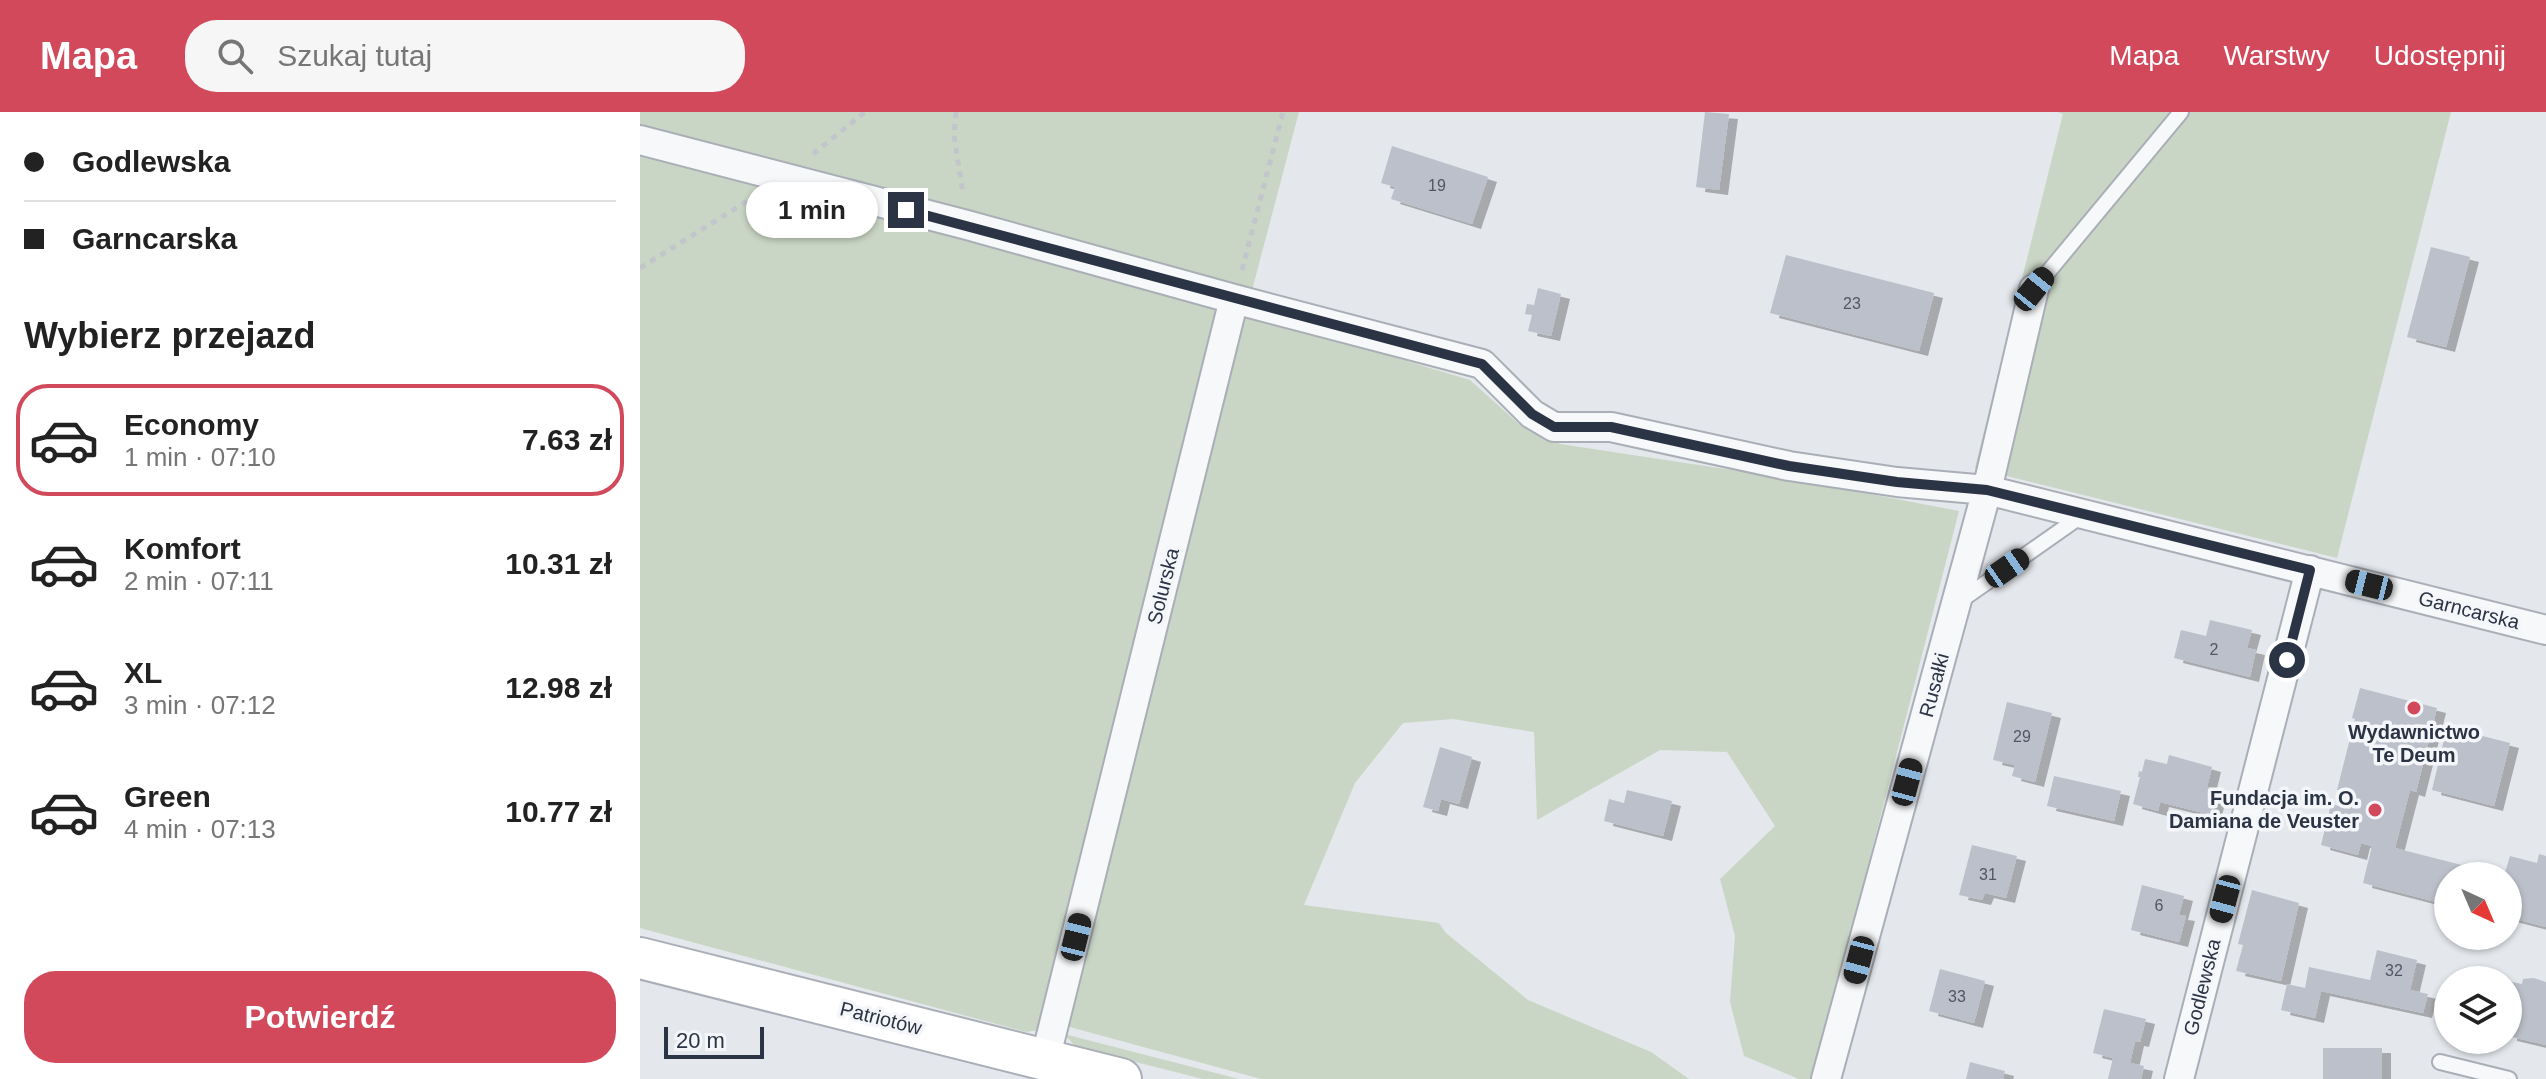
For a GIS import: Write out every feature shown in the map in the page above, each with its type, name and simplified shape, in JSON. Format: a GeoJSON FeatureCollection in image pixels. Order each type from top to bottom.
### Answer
{"type":"FeatureCollection","features":[{"type":"Feature","properties":{"kind":"main road","name":"Patriotów"},"geometry":{"type":"LineString","coordinates":[[640,958],[1121,1079]]}},
{"type":"Feature","properties":{"kind":"street","name":"Garncarska"},"geometry":{"type":"LineString","coordinates":[[640,140],[1482,364],[1532,414],[1554,427],[1611,427],[1789,466],[1897,482],[1987,490],[2546,630]]}},
{"type":"Feature","properties":{"kind":"street","name":"Rusałki"},"geometry":{"type":"LineString","coordinates":[[1826,1079],[1987,490],[2034,289]]}},
{"type":"Feature","properties":{"kind":"street","name":"Solurska"},"geometry":{"type":"LineString","coordinates":[[1045,1060],[1234,299]]}},
{"type":"Feature","properties":{"kind":"street","name":"Godlewska"},"geometry":{"type":"LineString","coordinates":[[2179,1079],[2310,570]]}},
{"type":"Feature","properties":{"kind":"lane"},"geometry":{"type":"LineString","coordinates":[[2034,289],[2181,112]]}},
{"type":"Feature","properties":{"kind":"lane"},"geometry":{"type":"LineString","coordinates":[[1956,603],[2084,514]]}},
{"type":"Feature","properties":{"kind":"lane"},"geometry":{"type":"LineString","coordinates":[[2440,1062],[2509,1079]]}},
{"type":"Feature","properties":{"kind":"path"},"geometry":{"type":"LineString","coordinates":[[956,112],[954,136],[967,225]]}},
{"type":"Feature","properties":{"kind":"path"},"geometry":{"type":"LineString","coordinates":[[1234,299],[1283,112]]}},
{"type":"Feature","properties":{"kind":"green space"},"geometry":{"type":"Polygon","coordinates":[[[640,112],[1299,112],[1246,313],[1470,380],[1519,424],[1560,444],[1792,479],[1959,511],[1813,1079],[1799,1079],[1744,1056],[1730,1002],[1735,936],[1720,879],[1775,826],[1727,752],[1660,750],[1537,820],[1534,732],[1453,719],[1403,723],[1355,783],[1304,905],[1439,923],[1446,933],[1528,1000],[1651,1052],[1689,1079],[1261,1079],[1066,1026],[1026,1032],[640,928],[640,112]]]}},
{"type":"Feature","properties":{"kind":"green space"},"geometry":{"type":"Polygon","coordinates":[[[2057,112],[2451,112],[2337,558],[1975,468],[2063,114],[2057,112]]]}},
{"type":"Feature","properties":{"kind":"green space"},"geometry":{"type":"Polygon","coordinates":[[[1064,1034],[1239,1079],[1203,1079],[1076,1047],[1064,1034]]]}},
{"type":"Feature","properties":{"kind":"building"},"geometry":{"type":"Polygon","coordinates":[[[1705,112],[1729,114],[1719,190],[1696,187],[1705,112]]]}},
{"type":"Feature","properties":{"kind":"building"},"geometry":{"type":"Polygon","coordinates":[[[1392,146],[1488,177],[1472,224],[1391,199],[1395,187],[1381,183],[1392,146]]]}},
{"type":"Feature","properties":{"kind":"building"},"geometry":{"type":"Polygon","coordinates":[[[2431,247],[2470,257],[2446,347],[2407,337],[2431,247]]]}},
{"type":"Feature","properties":{"kind":"building"},"geometry":{"type":"Polygon","coordinates":[[[1786,255],[1934,293],[1919,351],[1770,313],[1786,255]]]}},
{"type":"Feature","properties":{"kind":"building"},"geometry":{"type":"Polygon","coordinates":[[[1538,288],[1561,294],[1551,336],[1528,331],[1532,315],[1525,314],[1527,304],[1534,305],[1538,288]]]}},
{"type":"Feature","properties":{"kind":"building"},"geometry":{"type":"Polygon","coordinates":[[[2210,620],[2252,630],[2247,648],[2256,650],[2250,677],[2174,658],[2181,630],[2206,636],[2210,620]]]}},
{"type":"Feature","properties":{"kind":"building"},"geometry":{"type":"Polygon","coordinates":[[[2360,688],[2437,708],[2416,792],[2410,790],[2395,848],[2450,862],[2434,862],[2434,901],[2363,883],[2372,846],[2361,843],[2358,855],[2321,845],[2331,804],[2350,809],[2354,794],[2337,790],[2355,719],[2352,718],[2360,688]]]}},
{"type":"Feature","properties":{"kind":"building"},"geometry":{"type":"Polygon","coordinates":[[[2007,702],[2052,713],[2035,782],[2012,776],[2015,765],[1993,760],[2007,702]]]}},
{"type":"Feature","properties":{"kind":"building"},"geometry":{"type":"Polygon","coordinates":[[[2447,727],[2510,743],[2494,806],[2432,790],[2447,727]]]}},
{"type":"Feature","properties":{"kind":"building"},"geometry":{"type":"Polygon","coordinates":[[[1440,747],[1472,757],[1459,804],[1441,799],[1438,811],[1423,807],[1440,747]]]}},
{"type":"Feature","properties":{"kind":"building"},"geometry":{"type":"Polygon","coordinates":[[[2169,755],[2212,767],[2207,787],[2218,790],[2212,815],[2160,802],[2158,811],[2133,804],[2139,771],[2142,772],[2145,759],[2167,764],[2169,755]]]}},
{"type":"Feature","properties":{"kind":"building"},"geometry":{"type":"Polygon","coordinates":[[[2054,776],[2121,791],[2114,821],[2047,806],[2054,776]]]}},
{"type":"Feature","properties":{"kind":"building"},"geometry":{"type":"Polygon","coordinates":[[[1627,790],[1672,801],[1663,836],[1604,821],[1609,799],[1624,803],[1627,790]]]}},
{"type":"Feature","properties":{"kind":"building"},"geometry":{"type":"Polygon","coordinates":[[[1972,845],[2017,856],[2006,898],[1985,893],[1982,900],[1959,895],[1972,845]]]}},
{"type":"Feature","properties":{"kind":"building"},"geometry":{"type":"Polygon","coordinates":[[[2539,854],[2546,856],[2546,927],[2522,921],[2522,862],[2508,862],[2510,856],[2537,863],[2539,854]]]}},
{"type":"Feature","properties":{"kind":"building"},"geometry":{"type":"Polygon","coordinates":[[[2142,885],[2184,896],[2179,915],[2186,916],[2179,942],[2131,930],[2142,885]]]}},
{"type":"Feature","properties":{"kind":"building"},"geometry":{"type":"Polygon","coordinates":[[[2252,890],[2299,903],[2281,981],[2236,971],[2243,945],[2238,944],[2252,890]]]}},
{"type":"Feature","properties":{"kind":"building"},"geometry":{"type":"Polygon","coordinates":[[[2377,950],[2417,960],[2410,990],[2428,994],[2423,1013],[2321,991],[2315,1018],[2281,1010],[2287,984],[2305,988],[2309,967],[2370,980],[2377,950]]]}},
{"type":"Feature","properties":{"kind":"building"},"geometry":{"type":"Polygon","coordinates":[[[1940,969],[1985,981],[1974,1023],[1929,1011],[1940,969]]]}},
{"type":"Feature","properties":{"kind":"building"},"geometry":{"type":"Polygon","coordinates":[[[2534,978],[2546,982],[2546,1045],[2522,1039],[2523,979],[2534,978]]]}},
{"type":"Feature","properties":{"kind":"building"},"geometry":{"type":"Polygon","coordinates":[[[2104,1009],[2146,1019],[2140,1042],[2135,1041],[2130,1063],[2144,1066],[2141,1079],[2108,1079],[2113,1058],[2093,1053],[2104,1009]]]}},
{"type":"Feature","properties":{"kind":"building"},"geometry":{"type":"Polygon","coordinates":[[[2323,1048],[2382,1048],[2382,1079],[2323,1079],[2323,1048]]]}},
{"type":"Feature","properties":{"kind":"building"},"geometry":{"type":"Polygon","coordinates":[[[1970,1062],[2005,1071],[2003,1079],[1966,1079],[1970,1062]]]}},
{"type":"Feature","properties":{"kind":"place","name":"Wydawnictwo Te Deum"},"geometry":{"type":"Point","coordinates":[2414,708]}},
{"type":"Feature","properties":{"kind":"place","name":"Fundacja im. O. Damiana de Veuster"},"geometry":{"type":"Point","coordinates":[2375,810]}},
{"type":"Feature","properties":{"kind":"route"},"geometry":{"type":"LineString","coordinates":[[906,210],[1482,364],[1532,414],[1554,427],[1611,427],[1789,466],[1897,482],[1987,490],[2310,570],[2287,660]]}}]}
